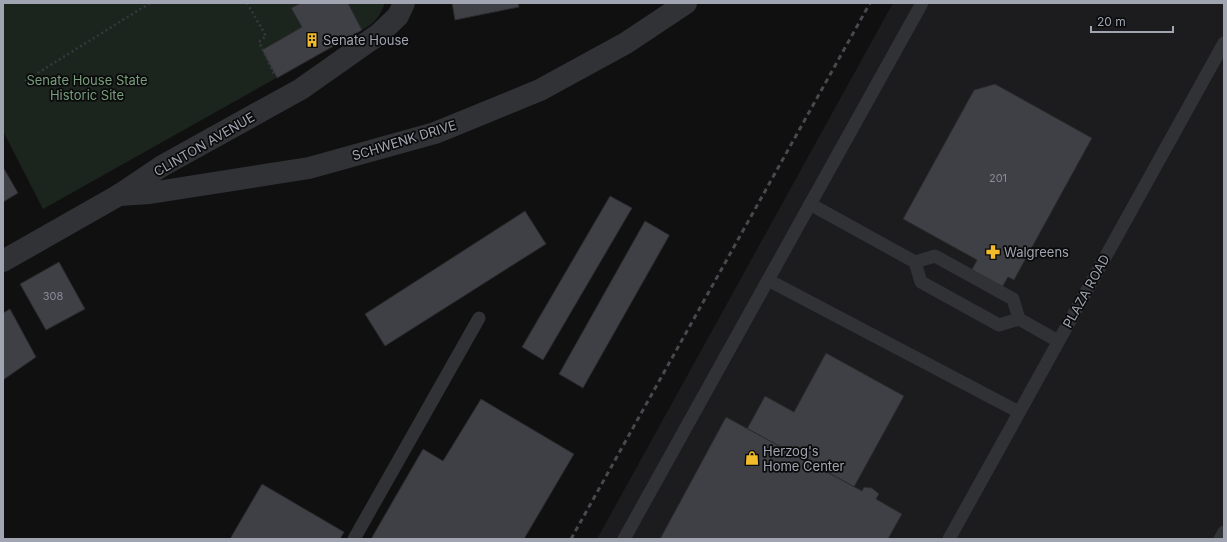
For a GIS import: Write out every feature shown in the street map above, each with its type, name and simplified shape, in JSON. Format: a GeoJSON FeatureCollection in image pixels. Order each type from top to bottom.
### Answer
{"type":"FeatureCollection","features":[{"type":"Feature","properties":{"kind":"street","name":"SCHWENK DRIVE"},"geometry":{"type":"LineString","coordinates":[[119,195],[150,193],[309,168],[436,133],[540,90],[626,43],[686,3]]}},
{"type":"Feature","properties":{"kind":"street","name":"CLINTON AVENUE"},"geometry":{"type":"LineString","coordinates":[[3,261],[119,195],[162,166],[301,89],[379,34],[401,10]]}},
{"type":"Feature","properties":{"kind":"lane"},"geometry":{"type":"LineString","coordinates":[[624,539],[922,3]]}},
{"type":"Feature","properties":{"kind":"lane","name":"PLAZA ROAD"},"geometry":{"type":"LineString","coordinates":[[949,539],[1224,43]]}},
{"type":"Feature","properties":{"kind":"lane"},"geometry":{"type":"LineString","coordinates":[[810,204],[915,262],[921,282],[999,325],[1019,319]]}},
{"type":"Feature","properties":{"kind":"lane"},"geometry":{"type":"LineString","coordinates":[[915,262],[935,256],[1013,299],[1019,319],[1058,341]]}},
{"type":"Feature","properties":{"kind":"lane"},"geometry":{"type":"LineString","coordinates":[[768,280],[1019,412]]}},
{"type":"Feature","properties":{"kind":"lane"},"geometry":{"type":"LineString","coordinates":[[354,539],[479,318]]}},
{"type":"Feature","properties":{"kind":"lane"},"geometry":{"type":"LineString","coordinates":[[1220,539],[1224,532]]}},
{"type":"Feature","properties":{"kind":"path"},"geometry":{"type":"LineString","coordinates":[[24,81],[150,3]]}},
{"type":"Feature","properties":{"kind":"path"},"geometry":{"type":"LineString","coordinates":[[246,3],[266,36],[259,42],[274,75],[277,78]]}},
{"type":"Feature","properties":{"kind":"shaded area"},"geometry":{"type":"Polygon","coordinates":[[[893,3],[1224,3],[1224,539],[597,539],[893,3]]]}},
{"type":"Feature","properties":{"kind":"green space","name":"Senate House State Historic Site"},"geometry":{"type":"Polygon","coordinates":[[[3,3],[385,3],[376,19],[362,30],[43,209],[3,131],[3,3]]]}},
{"type":"Feature","properties":{"kind":"building","name":"Senate House"},"geometry":{"type":"Polygon","coordinates":[[[301,3],[348,3],[362,30],[277,78],[262,50],[302,27],[291,8],[301,3]]]}},
{"type":"Feature","properties":{"kind":"building"},"geometry":{"type":"Polygon","coordinates":[[[452,3],[518,3],[519,7],[455,20],[452,3]]]}},
{"type":"Feature","properties":{"kind":"building","name":"Walgreens"},"geometry":{"type":"Polygon","coordinates":[[[995,84],[1092,138],[1014,280],[1008,277],[997,296],[967,279],[977,260],[903,219],[974,90],[995,84]]]}},
{"type":"Feature","properties":{"kind":"building"},"geometry":{"type":"Polygon","coordinates":[[[3,167],[18,193],[3,202],[3,167]]]}},
{"type":"Feature","properties":{"kind":"building"},"geometry":{"type":"Polygon","coordinates":[[[610,196],[632,208],[543,360],[522,347],[610,196]]]}},
{"type":"Feature","properties":{"kind":"building"},"geometry":{"type":"Polygon","coordinates":[[[525,211],[546,244],[385,346],[365,314],[525,211]]]}},
{"type":"Feature","properties":{"kind":"building"},"geometry":{"type":"Polygon","coordinates":[[[645,221],[669,236],[583,388],[559,374],[645,221]]]}},
{"type":"Feature","properties":{"kind":"building"},"geometry":{"type":"Polygon","coordinates":[[[59,262],[85,309],[46,330],[20,284],[59,262]]]}},
{"type":"Feature","properties":{"kind":"building"},"geometry":{"type":"Polygon","coordinates":[[[10,309],[36,357],[3,380],[3,313],[10,309]]]}},
{"type":"Feature","properties":{"kind":"building"},"geometry":{"type":"Polygon","coordinates":[[[826,353],[904,396],[854,487],[747,429],[765,396],[794,412],[826,353]]]}},
{"type":"Feature","properties":{"kind":"building"},"geometry":{"type":"Polygon","coordinates":[[[481,399],[574,454],[524,539],[371,539],[423,449],[443,461],[481,399]]]}},
{"type":"Feature","properties":{"kind":"building","name":"Herzog's Home Center"},"geometry":{"type":"Polygon","coordinates":[[[726,417],[862,491],[864,487],[872,488],[879,494],[876,499],[902,514],[888,539],[660,539],[726,417]]]}},
{"type":"Feature","properties":{"kind":"building"},"geometry":{"type":"Polygon","coordinates":[[[262,484],[344,532],[340,539],[230,539],[262,484]]]}},
{"type":"Feature","properties":{"kind":"railway"},"geometry":{"type":"LineString","coordinates":[[571,539],[870,3]]}},
{"type":"Feature","properties":{"kind":"place","name":"Senate House"},"geometry":{"type":"Point","coordinates":[312,40]}},
{"type":"Feature","properties":{"kind":"place","name":"Walgreens"},"geometry":{"type":"Point","coordinates":[993,252]}},
{"type":"Feature","properties":{"kind":"place","name":"Herzog's Home Center"},"geometry":{"type":"Point","coordinates":[752,458]}}]}
